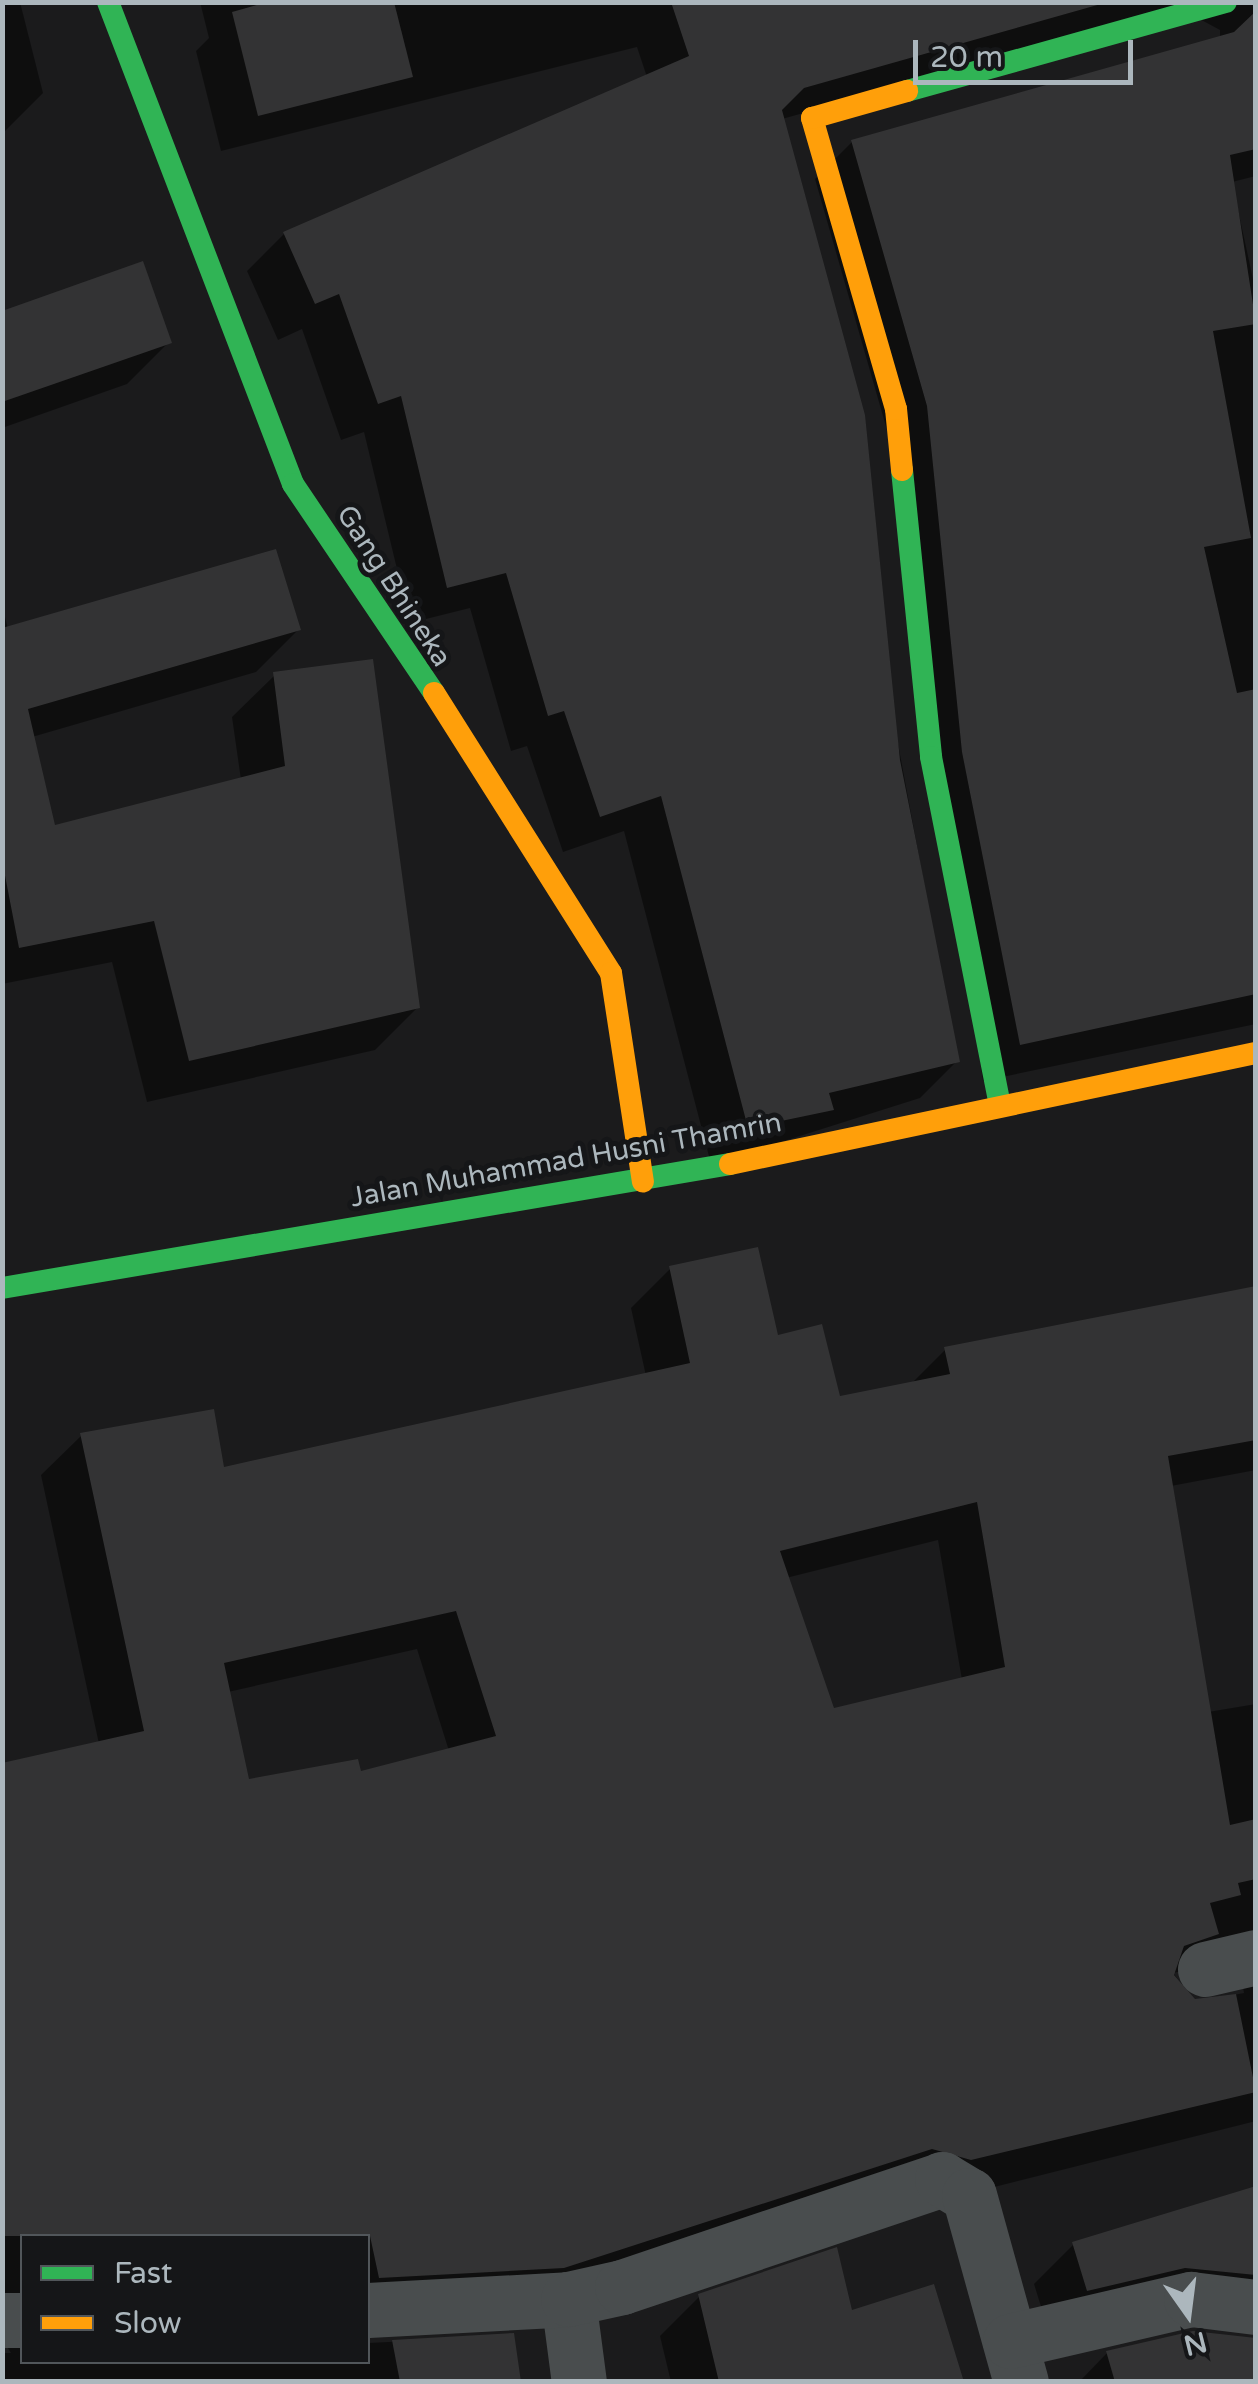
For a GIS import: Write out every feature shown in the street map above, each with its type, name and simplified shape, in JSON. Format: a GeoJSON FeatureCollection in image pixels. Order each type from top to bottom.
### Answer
{"type":"FeatureCollection","features":[{"type":"Feature","properties":{"kind":"street","name":"Gang Bhineka"},"geometry":{"type":"LineString","coordinates":[[108,2],[293,484],[540,847],[611,973],[643,1182]]}},
{"type":"Feature","properties":{"kind":"street"},"geometry":{"type":"LineString","coordinates":[[1000,1105],[931,757],[896,410],[812,118],[1226,2]]}},
{"type":"Feature","properties":{"kind":"street","name":"Jalan Muhammad Husni Thamrin"},"geometry":{"type":"LineString","coordinates":[[2,1288],[643,1182],[1256,1054]]}},
{"type":"Feature","properties":{"kind":"street"},"geometry":{"type":"LineString","coordinates":[[370,2310],[568,2299],[753,2248],[942,2179],[969,2195],[1016,2361],[1191,2299],[1256,2308]]}},
{"type":"Feature","properties":{"kind":"street"},"geometry":{"type":"LineString","coordinates":[[568,2299],[580,2382]]}},
{"type":"Feature","properties":{"kind":"building"},"geometry":{"type":"Polygon","coordinates":[[[267,2],[394,2],[413,77],[258,116],[232,12],[267,2]]]}},
{"type":"Feature","properties":{"kind":"building"},"geometry":{"type":"Polygon","coordinates":[[[671,2],[1108,2],[804,88],[782,110],[865,415],[900,760],[960,1062],[829,1093],[834,1110],[748,1128],[661,796],[600,817],[564,711],[548,716],[506,573],[447,588],[401,396],[378,404],[339,294],[315,304],[283,232],[689,56],[671,2]]]}},
{"type":"Feature","properties":{"kind":"building"},"geometry":{"type":"Polygon","coordinates":[[[1256,11],[1256,149],[1230,155],[1256,324],[1213,331],[1251,538],[1204,547],[1237,693],[1256,689],[1256,994],[1020,1045],[962,752],[927,406],[851,140],[1234,32],[1256,11]]]}},
{"type":"Feature","properties":{"kind":"building"},"geometry":{"type":"Polygon","coordinates":[[[143,261],[172,343],[2,402],[2,311],[143,261]]]}},
{"type":"Feature","properties":{"kind":"building"},"geometry":{"type":"Polygon","coordinates":[[[276,549],[301,630],[28,709],[55,825],[285,766],[273,672],[373,659],[420,1008],[189,1061],[154,921],[19,948],[2,860],[2,628],[276,549]]]}},
{"type":"Feature","properties":{"kind":"building"},"geometry":{"type":"Polygon","coordinates":[[[758,1247],[778,1335],[822,1324],[840,1396],[950,1374],[944,1347],[1256,1286],[1256,1440],[1168,1456],[1230,1825],[1256,1819],[1256,1879],[1238,1883],[1241,1895],[1210,1903],[1219,1934],[1184,1946],[1174,1975],[1195,1999],[1236,1994],[1256,2092],[971,2160],[932,2149],[564,2268],[379,2278],[370,2234],[2,2236],[2,1763],[144,1731],[80,1433],[214,1409],[224,1467],[690,1363],[669,1266],[758,1247]],[[977,1502],[780,1551],[834,1708],[1005,1667],[977,1502]],[[456,1611],[224,1663],[249,1779],[358,1759],[361,1771],[496,1736],[456,1611]]]}},
{"type":"Feature","properties":{"kind":"building"},"geometry":{"type":"Polygon","coordinates":[[[1256,2186],[1256,2275],[1185,2268],[1087,2291],[1072,2242],[1256,2186]]]}},
{"type":"Feature","properties":{"kind":"building"},"geometry":{"type":"Polygon","coordinates":[[[837,2247],[852,2310],[934,2284],[964,2382],[719,2382],[698,2294],[837,2247]]]}},
{"type":"Feature","properties":{"kind":"building"},"geometry":{"type":"Polygon","coordinates":[[[1193,2331],[1256,2338],[1256,2382],[1115,2382],[1106,2351],[1193,2331]]]}},
{"type":"Feature","properties":{"kind":"building"},"geometry":{"type":"Polygon","coordinates":[[[514,2333],[521,2382],[400,2382],[392,2340],[514,2333]]]}},
{"type":"Feature","properties":{"kind":"traffic: fast"},"geometry":{"type":"LineString","coordinates":[[108,2],[293,484],[434,693]]}},
{"type":"Feature","properties":{"kind":"traffic: fast"},"geometry":{"type":"LineString","coordinates":[[907,91],[1226,2]]}},
{"type":"Feature","properties":{"kind":"traffic: fast"},"geometry":{"type":"LineString","coordinates":[[902,470],[931,757],[1000,1105]]}},
{"type":"Feature","properties":{"kind":"traffic: fast"},"geometry":{"type":"LineString","coordinates":[[2,1288],[730,1164]]}},
{"type":"Feature","properties":{"kind":"traffic: slow"},"geometry":{"type":"LineString","coordinates":[[902,470],[896,409],[812,118],[907,91]]}},
{"type":"Feature","properties":{"kind":"traffic: slow"},"geometry":{"type":"LineString","coordinates":[[434,693],[611,973],[643,1182]]}},
{"type":"Feature","properties":{"kind":"traffic: slow"},"geometry":{"type":"LineString","coordinates":[[730,1164],[1256,1053]]}}]}
